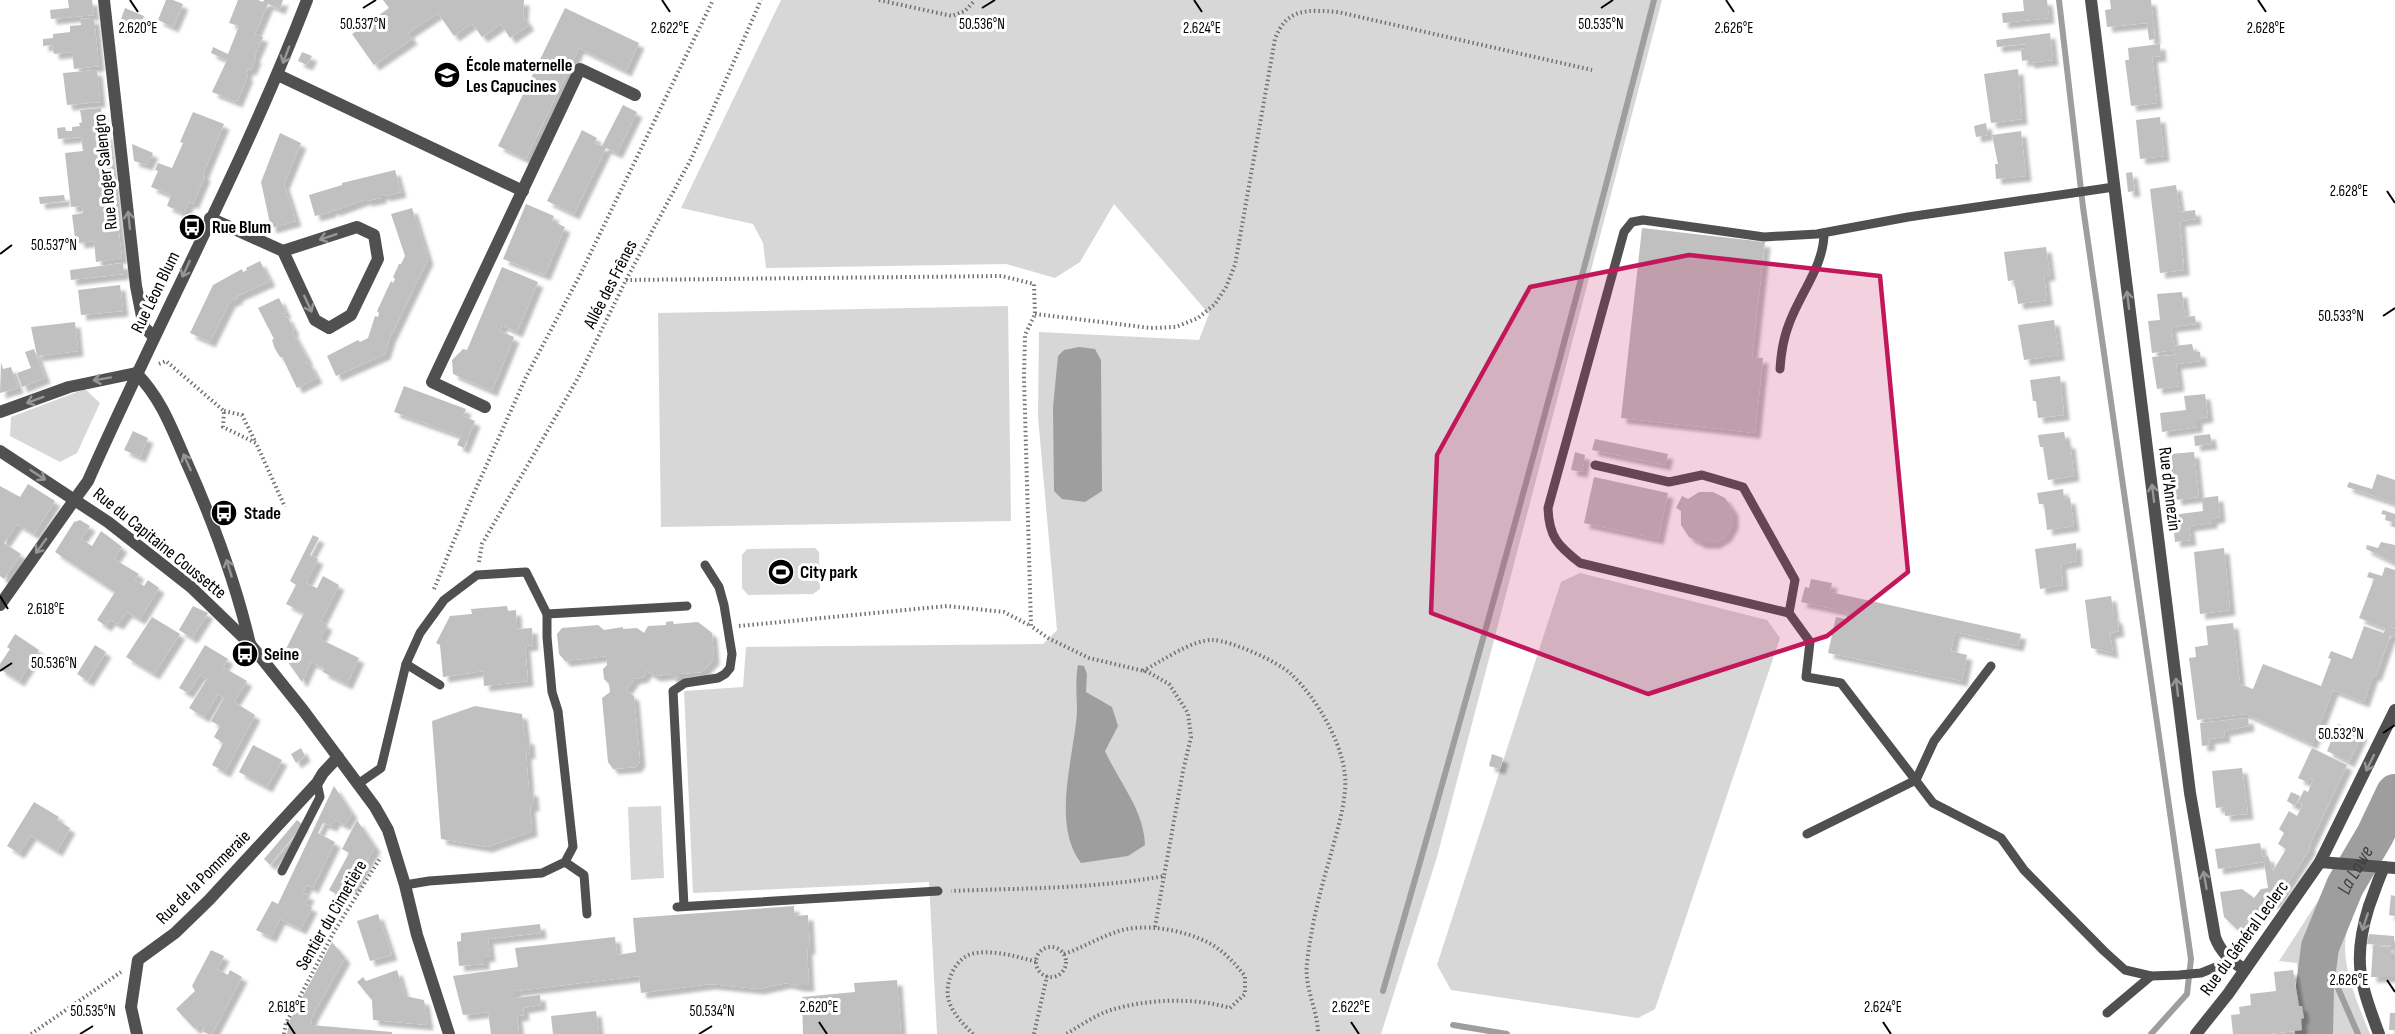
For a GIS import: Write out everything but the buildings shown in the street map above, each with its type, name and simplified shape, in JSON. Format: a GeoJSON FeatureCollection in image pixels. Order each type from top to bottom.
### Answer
{"type":"FeatureCollection","features":[{"type":"Feature","properties":{"kind":"street","name":"Rue Roger Salengro"},"geometry":{"type":"LineString","coordinates":[[104,0],[136,286],[144,327],[153,336]]}},
{"type":"Feature","properties":{"kind":"street","name":"Rue Léon Blum"},"geometry":{"type":"LineString","coordinates":[[0,605],[88,481],[153,336],[278,75],[307,0]]}},
{"type":"Feature","properties":{"kind":"street","name":"Rue d'Annezin"},"geometry":{"type":"LineString","coordinates":[[2091,0],[2190,793],[2215,937],[2219,947],[2231,961],[2244,969]]}},
{"type":"Feature","properties":{"kind":"street"},"geometry":{"type":"LineString","coordinates":[[485,408],[432,382],[580,69],[635,95]]}},
{"type":"Feature","properties":{"kind":"street"},"geometry":{"type":"LineString","coordinates":[[278,75],[523,191]]}},
{"type":"Feature","properties":{"kind":"street"},"geometry":{"type":"LineString","coordinates":[[210,219],[283,251],[315,320],[329,328],[351,315],[378,259],[374,235],[357,227],[283,251]]}},
{"type":"Feature","properties":{"kind":"street"},"geometry":{"type":"LineString","coordinates":[[0,412],[69,387],[136,373],[160,403],[211,516],[250,644]]}},
{"type":"Feature","properties":{"kind":"street","name":"Rue du Capitaine Coussette"},"geometry":{"type":"LineString","coordinates":[[0,451],[75,499],[191,587],[250,644],[338,758],[388,830],[405,885],[417,936],[449,1034]]}},
{"type":"Feature","properties":{"kind":"street","name":"Rue du Général Leclerc"},"geometry":{"type":"LineString","coordinates":[[2196,1034],[2326,863],[2395,710]]}},
{"type":"Feature","properties":{"kind":"street","name":"Rue de la Pommeraie"},"geometry":{"type":"LineString","coordinates":[[138,960],[175,933],[209,900],[338,758]]}},
{"type":"Feature","properties":{"kind":"street"},"geometry":{"type":"LineString","coordinates":[[2326,863],[2385,867],[2378,878],[2360,936],[2359,963],[2366,999],[2379,1034]]}},
{"type":"Feature","properties":{"kind":"street"},"geometry":{"type":"LineString","coordinates":[[137,1034],[131,1007],[138,960]]}},
{"type":"Feature","properties":{"kind":"lane"},"geometry":{"type":"LineString","coordinates":[[2114,187],[1908,217],[1824,233],[1764,237],[1643,220],[1632,222],[1624,232],[1618,250],[1548,508],[1548,525],[1558,546],[1580,563],[1789,613],[1810,642],[1806,677],[1841,683],[1933,803],[2001,838],[2024,870],[2125,970],[2151,976],[2179,975],[2201,973],[2231,961]]}},
{"type":"Feature","properties":{"kind":"lane"},"geometry":{"type":"LineString","coordinates":[[1780,369],[1781,349],[1790,322],[1818,264],[1824,247],[1824,233]]}},
{"type":"Feature","properties":{"kind":"lane"},"geometry":{"type":"LineString","coordinates":[[1595,465],[1670,482],[1702,475],[1743,487],[1795,579],[1789,613]]}},
{"type":"Feature","properties":{"kind":"lane"},"geometry":{"type":"LineString","coordinates":[[705,565],[719,587],[732,654],[730,668],[725,674],[718,678],[685,683],[673,691],[680,907],[938,891]]}},
{"type":"Feature","properties":{"kind":"lane"},"geometry":{"type":"LineString","coordinates":[[358,784],[381,768],[406,664],[420,633],[444,600],[477,575],[526,572],[547,614],[552,692],[560,722],[573,847],[565,862],[542,873],[429,881],[405,885]]}},
{"type":"Feature","properties":{"kind":"lane"},"geometry":{"type":"LineString","coordinates":[[547,614],[687,606]]}},
{"type":"Feature","properties":{"kind":"lane"},"geometry":{"type":"LineString","coordinates":[[406,664],[440,685]]}},
{"type":"Feature","properties":{"kind":"lane"},"geometry":{"type":"LineString","coordinates":[[1807,834],[1916,780],[1934,741],[1991,666]]}},
{"type":"Feature","properties":{"kind":"lane"},"geometry":{"type":"LineString","coordinates":[[282,871],[320,797],[317,783]]}},
{"type":"Feature","properties":{"kind":"lane"},"geometry":{"type":"LineString","coordinates":[[565,862],[584,875],[587,914]]}},
{"type":"Feature","properties":{"kind":"lane"},"geometry":{"type":"LineString","coordinates":[[2107,1013],[2151,976]]}},
{"type":"Feature","properties":{"kind":"path"},"geometry":{"type":"LineString","coordinates":[[431,598],[470,502],[526,377],[580,275],[713,0]]}},
{"type":"Feature","properties":{"kind":"path","name":"Allée des Frênes"},"geometry":{"type":"LineString","coordinates":[[477,575],[482,544],[578,378],[626,280],[692,157],[761,0]]}},
{"type":"Feature","properties":{"kind":"path"},"geometry":{"type":"LineString","coordinates":[[879,0],[952,16],[965,11],[975,0]]}},
{"type":"Feature","properties":{"kind":"path"},"geometry":{"type":"LineString","coordinates":[[1035,314],[1151,328],[1176,327],[1198,318],[1215,304],[1226,287],[1235,265],[1275,39],[1280,25],[1299,12],[1312,10],[1338,12],[1592,70]]}},
{"type":"Feature","properties":{"kind":"path"},"geometry":{"type":"LineString","coordinates":[[626,280],[1002,276],[1034,284],[1035,314],[1025,335],[1024,377],[1031,626]]}},
{"type":"Feature","properties":{"kind":"path"},"geometry":{"type":"LineString","coordinates":[[136,373],[166,361],[224,411],[242,415],[285,507]]}},
{"type":"Feature","properties":{"kind":"path"},"geometry":{"type":"LineString","coordinates":[[224,411],[223,427],[256,443]]}},
{"type":"Feature","properties":{"kind":"path"},"geometry":{"type":"LineString","coordinates":[[728,628],[947,606],[1004,612],[1048,638],[1089,657],[1143,671],[1169,684],[1188,713],[1191,737],[1155,927]]}},
{"type":"Feature","properties":{"kind":"path"},"geometry":{"type":"LineString","coordinates":[[1143,671],[1197,643],[1212,639],[1242,646],[1290,673],[1306,692],[1333,734],[1344,764],[1346,790],[1314,913],[1306,966],[1309,996],[1318,1022],[1318,1034]]}},
{"type":"Feature","properties":{"kind":"path","name":"Sentier du Cimetière"},"geometry":{"type":"LineString","coordinates":[[284,1034],[286,1023],[335,930],[379,859],[392,845]]}},
{"type":"Feature","properties":{"kind":"path"},"geometry":{"type":"LineString","coordinates":[[938,891],[1099,885],[1164,876]]}},
{"type":"Feature","properties":{"kind":"path"},"geometry":{"type":"LineString","coordinates":[[1064,954],[1117,931],[1144,926],[1164,928],[1210,944],[1231,959],[1245,976],[1245,994],[1230,1008],[1214,1003],[1141,1003],[1109,1011],[1066,1034]]}},
{"type":"Feature","properties":{"kind":"path"},"geometry":{"type":"LineString","coordinates":[[1049,947],[1057,948],[1064,954],[1065,969],[1060,975],[1047,976],[1040,972],[1036,962],[1042,950],[1049,947]]}},
{"type":"Feature","properties":{"kind":"path"},"geometry":{"type":"LineString","coordinates":[[973,1034],[959,1021],[948,1003],[948,990],[955,965],[962,957],[975,952],[1018,957],[1036,962]]}},
{"type":"Feature","properties":{"kind":"path"},"geometry":{"type":"LineString","coordinates":[[31,1034],[138,960]]}},
{"type":"Feature","properties":{"kind":"path"},"geometry":{"type":"LineString","coordinates":[[1034,1034],[1047,976]]}},
{"type":"Feature","properties":{"kind":"highlighted area"},"geometry":{"type":"Polygon","coordinates":[[[1689,255],[1880,276],[1908,572],[1827,636],[1648,694],[1431,613],[1437,455],[1530,287],[1689,255]]]}},
{"type":"Feature","properties":{"kind":"shaded area"},"geometry":{"type":"Polygon","coordinates":[[[781,0],[1662,0],[1437,857],[1381,1034],[937,1034],[929,882],[693,893],[684,691],[743,687],[746,647],[1043,644],[1057,630],[1038,417],[1039,332],[1199,340],[1209,314],[1114,204],[1080,262],[1055,278],[1006,264],[766,268],[763,243],[753,224],[681,208],[781,0]]]}},
{"type":"Feature","properties":{"kind":"shaded area"},"geometry":{"type":"Polygon","coordinates":[[[1008,306],[1011,521],[661,527],[658,313],[1008,306]]]}},
{"type":"Feature","properties":{"kind":"shaded area"},"geometry":{"type":"Polygon","coordinates":[[[1079,347],[1095,349],[1101,360],[1102,491],[1085,502],[1062,499],[1054,491],[1053,407],[1058,356],[1064,350],[1079,347]]]}},
{"type":"Feature","properties":{"kind":"shaded area"},"geometry":{"type":"Polygon","coordinates":[[[85,389],[100,403],[77,453],[60,462],[10,436],[11,417],[85,389]]]}},
{"type":"Feature","properties":{"kind":"shaded area","name":"City park"},"geometry":{"type":"Polygon","coordinates":[[[815,548],[819,552],[820,589],[813,594],[748,595],[742,588],[742,555],[747,549],[815,548]]]}},
{"type":"Feature","properties":{"kind":"shaded area"},"geometry":{"type":"Polygon","coordinates":[[[1580,573],[1767,620],[1780,638],[1655,1009],[1638,1018],[1451,990],[1437,965],[1561,582],[1580,573]]]}},
{"type":"Feature","properties":{"kind":"shaded area"},"geometry":{"type":"Polygon","coordinates":[[[1078,665],[1084,666],[1087,674],[1086,692],[1112,707],[1118,726],[1105,751],[1136,808],[1144,832],[1145,845],[1128,856],[1081,863],[1072,847],[1067,829],[1066,810],[1077,712],[1078,665]]]}},
{"type":"Feature","properties":{"kind":"shaded area"},"geometry":{"type":"Polygon","coordinates":[[[661,806],[664,878],[631,880],[628,807],[661,806]]]}},
{"type":"Feature","properties":{"kind":"shaded area"},"geometry":{"type":"Polygon","coordinates":[[[2327,887],[2361,896],[2351,918],[2345,943],[2351,983],[2370,1034],[2310,1034],[2308,1025],[2312,1024],[2306,1003],[2301,1002],[2297,963],[2279,961],[2327,887]]]}},
{"type":"Feature","properties":{"kind":"waterway"},"geometry":{"type":"LineString","coordinates":[[1383,991],[1522,497],[1654,0]]}},
{"type":"Feature","properties":{"kind":"waterway"},"geometry":{"type":"LineString","coordinates":[[2059,0],[2083,207],[2191,959],[2187,994],[2151,1034]]}},
{"type":"Feature","properties":{"kind":"waterway","name":"La Lawe"},"geometry":{"type":"LineString","coordinates":[[2314,1034],[2315,986],[2320,947],[2345,886],[2375,835],[2395,793]]}},
{"type":"Feature","properties":{"kind":"waterway"},"geometry":{"type":"LineString","coordinates":[[2320,947],[2358,1034]]}},
{"type":"Feature","properties":{"kind":"waterway"},"geometry":{"type":"LineString","coordinates":[[1453,1025],[1507,1034]]}},
{"type":"Feature","properties":{"kind":"place","name":"École maternelle Les Capucines"},"geometry":{"type":"Point","coordinates":[447,75]}},
{"type":"Feature","properties":{"kind":"place","name":"Rue Blum"},"geometry":{"type":"Point","coordinates":[192,227]}},
{"type":"Feature","properties":{"kind":"place","name":"Stade"},"geometry":{"type":"Point","coordinates":[224,513]}},
{"type":"Feature","properties":{"kind":"place","name":"City park"},"geometry":{"type":"Point","coordinates":[781,572]}},
{"type":"Feature","properties":{"kind":"place","name":"Seine"},"geometry":{"type":"Point","coordinates":[245,654]}}]}
